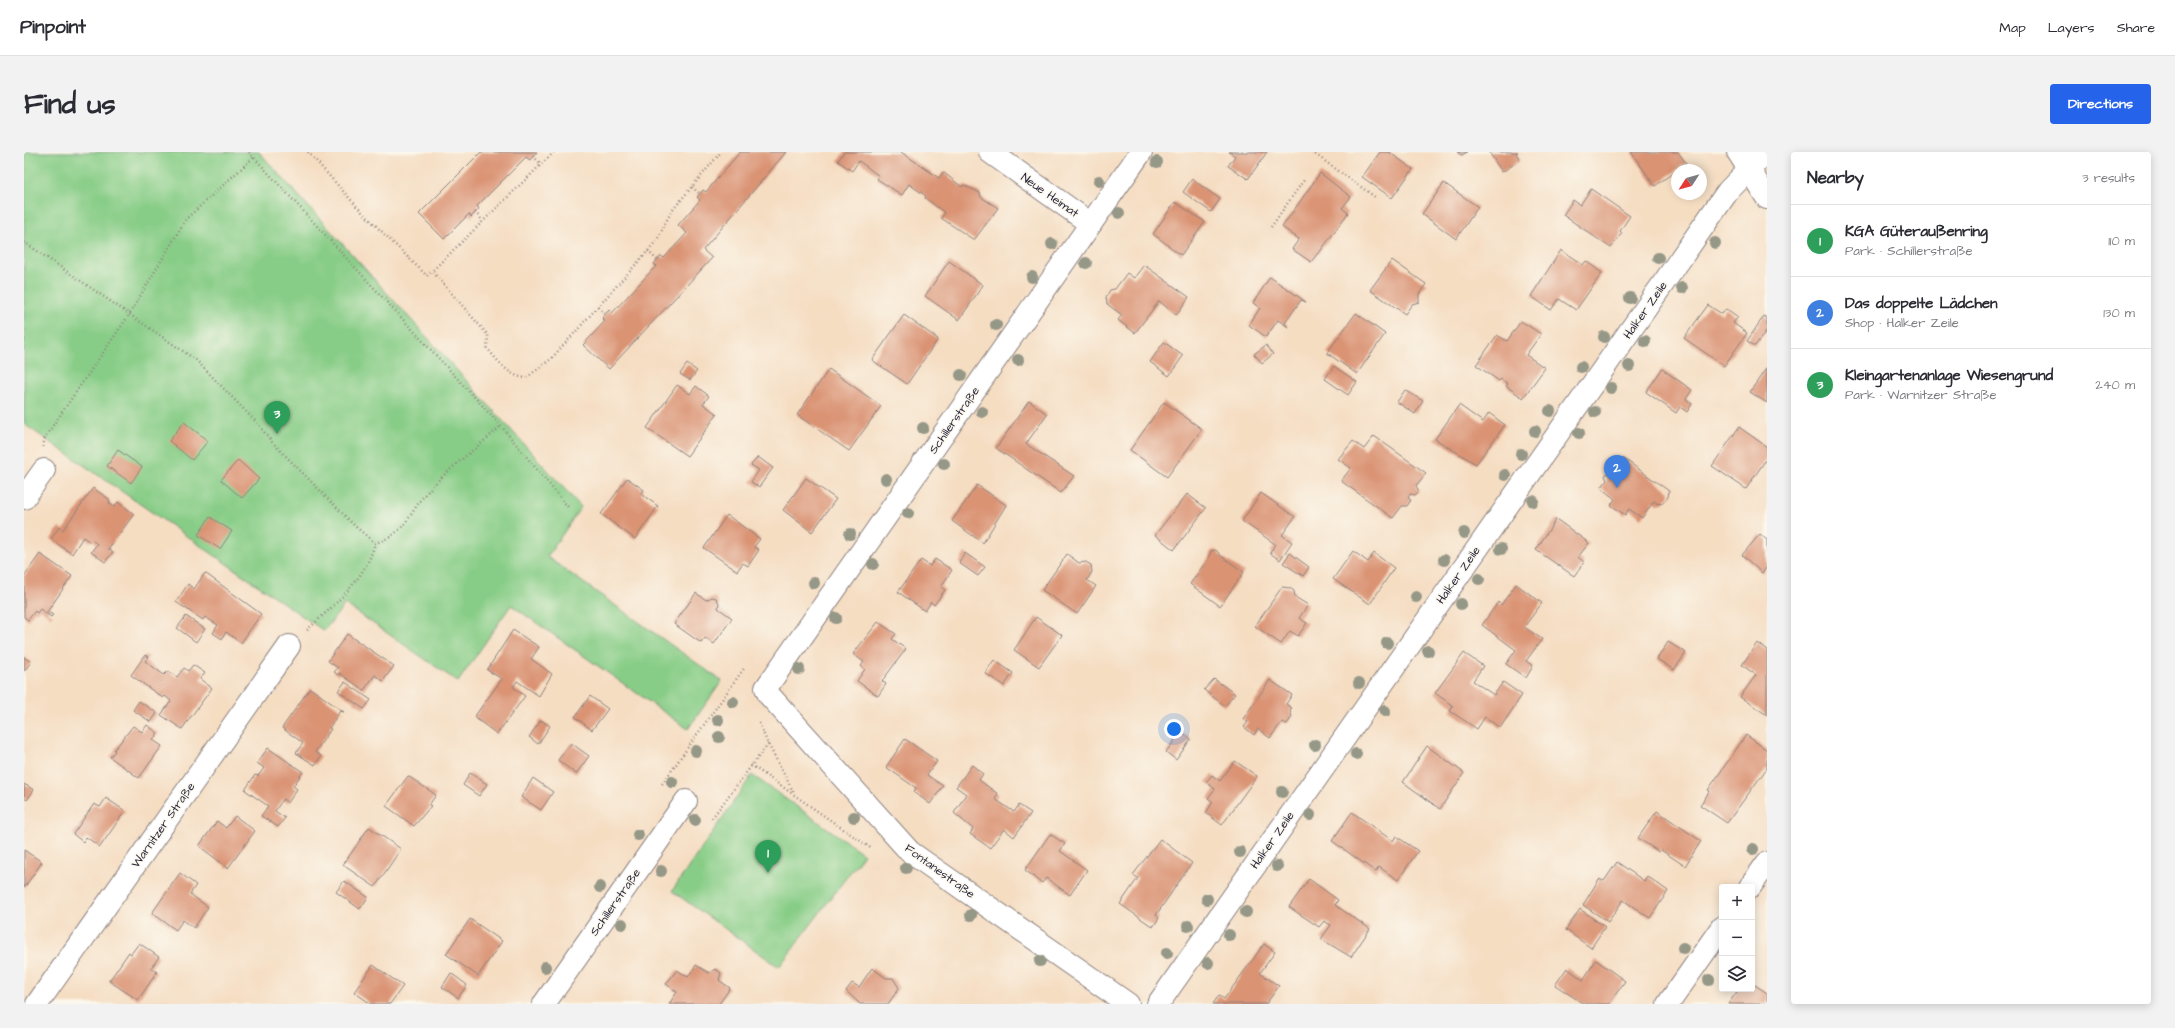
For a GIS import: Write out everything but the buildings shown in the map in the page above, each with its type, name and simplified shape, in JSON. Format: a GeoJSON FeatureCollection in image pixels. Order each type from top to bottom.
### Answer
{"type":"FeatureCollection","features":[{"type":"Feature","properties":{"kind":"street","name":"Neue Heimat"},"geometry":{"type":"LineString","coordinates":[[990,152],[1091,224]]}},
{"type":"Feature","properties":{"kind":"street","name":"Schillerstraße"},"geometry":{"type":"LineString","coordinates":[[766,688],[1141,152]]}},
{"type":"Feature","properties":{"kind":"street","name":"Halker Zeile"},"geometry":{"type":"LineString","coordinates":[[1158,1004],[1728,191],[1743,161],[1766,152]]}},
{"type":"Feature","properties":{"kind":"street"},"geometry":{"type":"LineString","coordinates":[[1743,161],[1767,198]]}},
{"type":"Feature","properties":{"kind":"street"},"geometry":{"type":"LineString","coordinates":[[24,498],[42,472]]}},
{"type":"Feature","properties":{"kind":"street","name":"Warnitzer Straße"},"geometry":{"type":"LineString","coordinates":[[37,1004],[289,646]]}},
{"type":"Feature","properties":{"kind":"street","name":"Fontanestraße"},"geometry":{"type":"LineString","coordinates":[[766,688],[769,695],[910,852],[1128,1004]]}},
{"type":"Feature","properties":{"kind":"street","name":"Schillerstraße"},"geometry":{"type":"LineString","coordinates":[[544,1004],[686,801]]}},
{"type":"Feature","properties":{"kind":"street"},"geometry":{"type":"LineString","coordinates":[[1752,884],[1767,863]]}},
{"type":"Feature","properties":{"kind":"street"},"geometry":{"type":"LineString","coordinates":[[1668,1004],[1719,931]]}},
{"type":"Feature","properties":{"kind":"path"},"geometry":{"type":"LineString","coordinates":[[249,152],[501,426],[568,506]]}},
{"type":"Feature","properties":{"kind":"path"},"geometry":{"type":"LineString","coordinates":[[308,152],[360,210],[427,276],[554,152]]}},
{"type":"Feature","properties":{"kind":"path"},"geometry":{"type":"LineString","coordinates":[[432,271],[488,335],[487,348],[504,368],[516,377],[526,378],[536,373],[648,251],[657,240],[671,212],[721,152]]}},
{"type":"Feature","properties":{"kind":"path"},"geometry":{"type":"LineString","coordinates":[[1312,152],[1375,197]]}},
{"type":"Feature","properties":{"kind":"path"},"geometry":{"type":"LineString","coordinates":[[533,156],[541,164]]}},
{"type":"Feature","properties":{"kind":"path"},"geometry":{"type":"LineString","coordinates":[[42,472],[40,460],[45,437],[129,315],[186,219],[254,157]]}},
{"type":"Feature","properties":{"kind":"path"},"geometry":{"type":"LineString","coordinates":[[1271,227],[1304,180]]}},
{"type":"Feature","properties":{"kind":"path"},"geometry":{"type":"LineString","coordinates":[[692,187],[700,194]]}},
{"type":"Feature","properties":{"kind":"path"},"geometry":{"type":"LineString","coordinates":[[475,212],[483,221]]}},
{"type":"Feature","properties":{"kind":"path"},"geometry":{"type":"LineString","coordinates":[[24,242],[196,360],[259,425],[271,441],[356,527],[375,543]]}},
{"type":"Feature","properties":{"kind":"path"},"geometry":{"type":"LineString","coordinates":[[648,251],[657,260]]}},
{"type":"Feature","properties":{"kind":"path"},"geometry":{"type":"LineString","coordinates":[[598,307],[606,314]]}},
{"type":"Feature","properties":{"kind":"path"},"geometry":{"type":"LineString","coordinates":[[375,543],[386,540],[404,526],[427,492],[501,426]]}},
{"type":"Feature","properties":{"kind":"path"},"geometry":{"type":"LineString","coordinates":[[289,646],[340,600],[372,555],[375,543]]}},
{"type":"Feature","properties":{"kind":"path"},"geometry":{"type":"LineString","coordinates":[[662,784],[745,667],[745,673]]}},
{"type":"Feature","properties":{"kind":"path"},"geometry":{"type":"LineString","coordinates":[[757,718],[768,744],[795,795]]}},
{"type":"Feature","properties":{"kind":"path"},"geometry":{"type":"LineString","coordinates":[[712,818],[768,744]]}},
{"type":"Feature","properties":{"kind":"green space"},"geometry":{"type":"Polygon","coordinates":[[[24,152],[259,152],[581,507],[547,557],[722,681],[688,729],[511,605],[458,682],[345,604],[324,631],[24,424],[24,152]]]}},
{"type":"Feature","properties":{"kind":"green space"},"geometry":{"type":"Polygon","coordinates":[[[752,775],[864,854],[779,967],[672,891],[752,775]]]}},
{"type":"Feature","properties":{"kind":"place","name":"Kleingartenanlage Wiesengrund"},"geometry":{"type":"Point","coordinates":[277,434]}},
{"type":"Feature","properties":{"kind":"place","name":"Das doppelte Lädchen"},"geometry":{"type":"Point","coordinates":[1617,488]}},
{"type":"Feature","properties":{"kind":"place","name":"KGA Güteraußenring"},"geometry":{"type":"Point","coordinates":[768,873]}}]}
